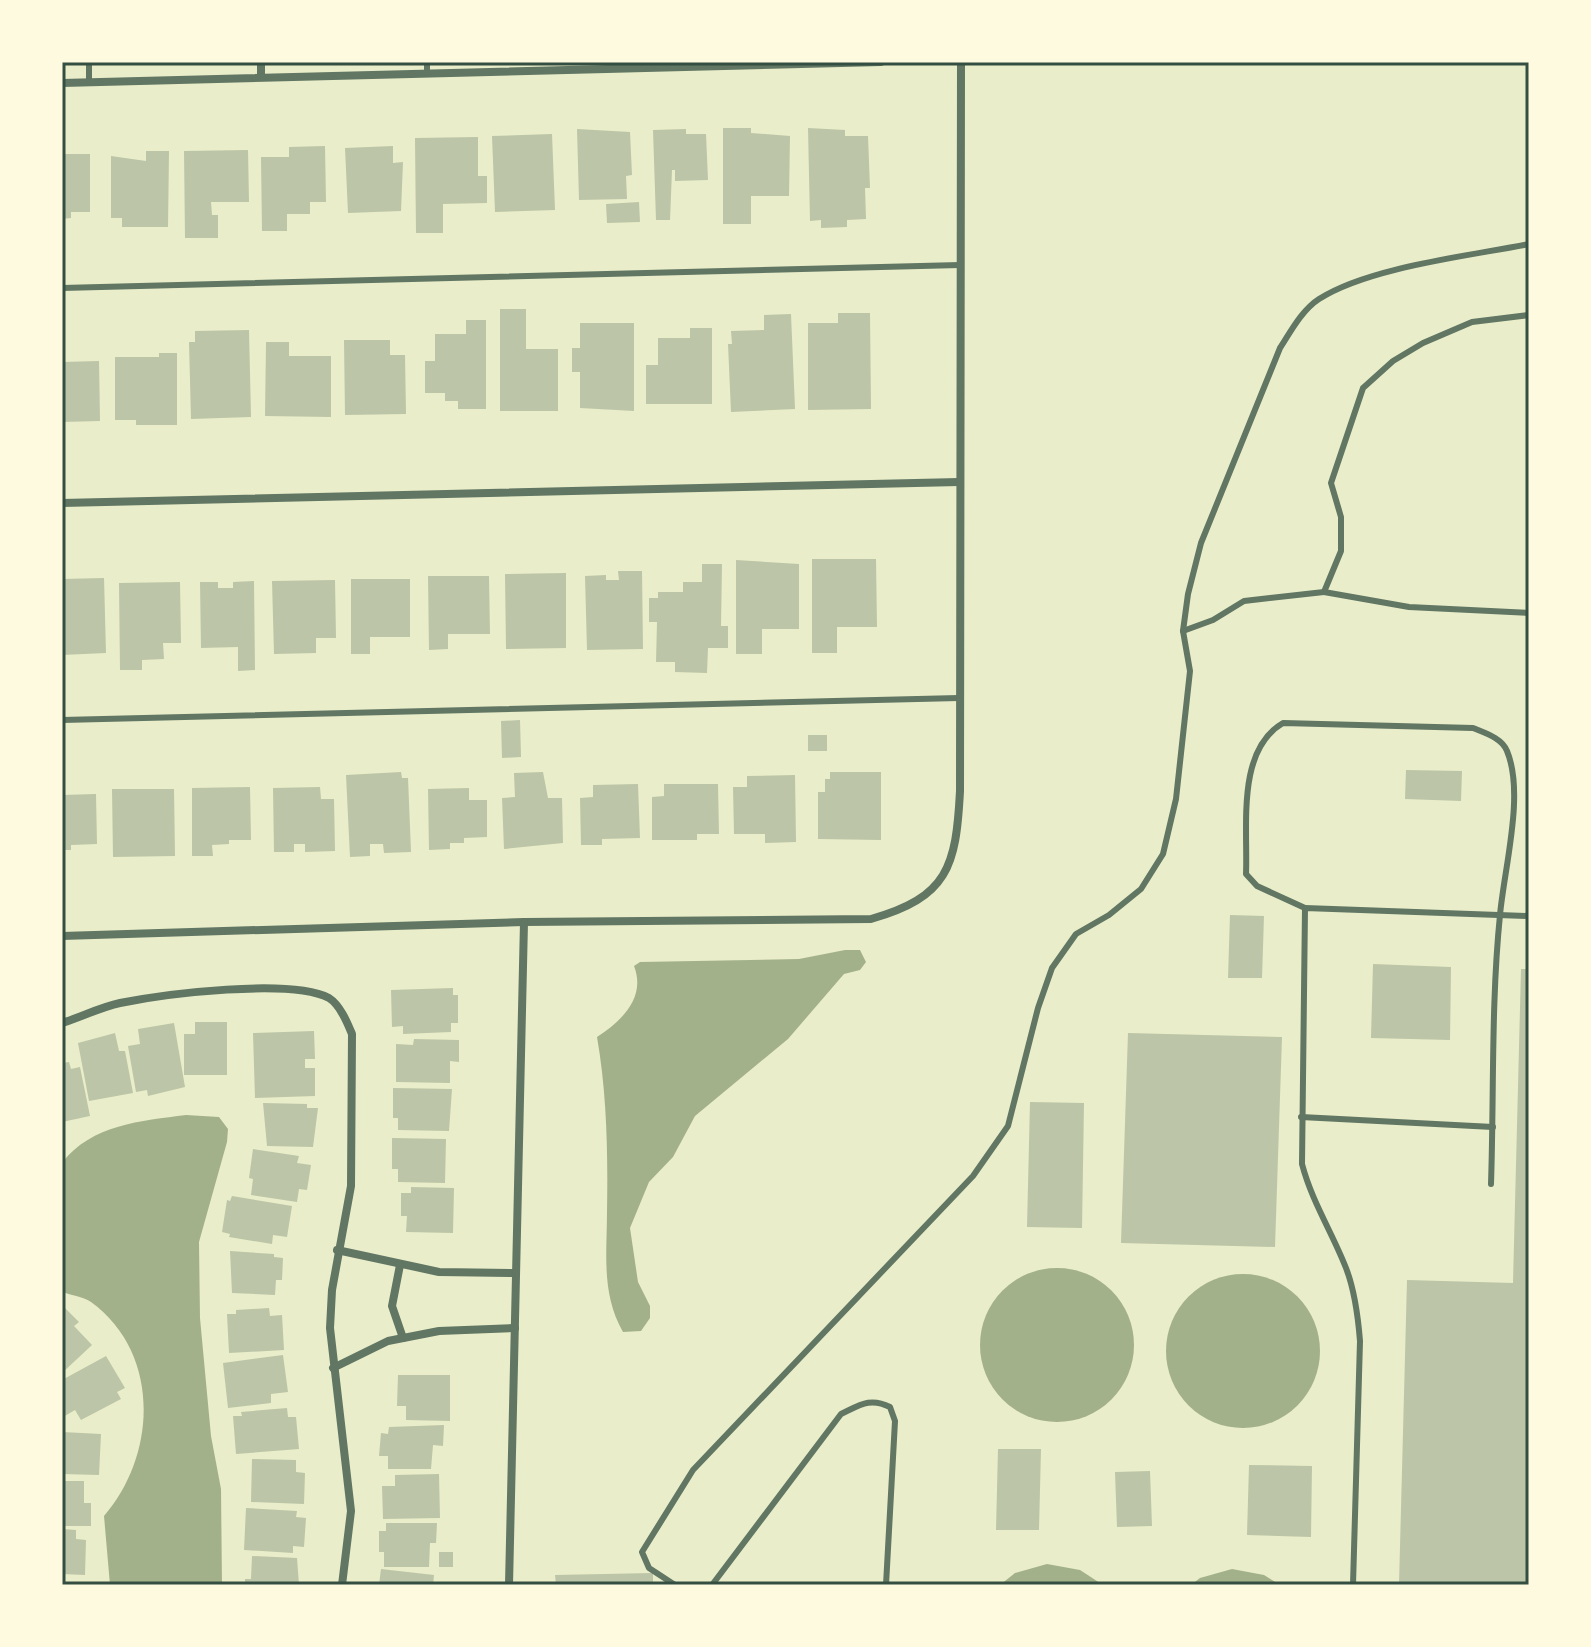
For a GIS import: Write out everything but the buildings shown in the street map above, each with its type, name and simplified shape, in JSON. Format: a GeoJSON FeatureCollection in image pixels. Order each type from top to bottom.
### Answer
{"type":"FeatureCollection","features":[{"type":"Feature","properties":{"kind":"street"},"geometry":{"type":"LineString","coordinates":[[261,62],[261,77]]}},
{"type":"Feature","properties":{"kind":"street"},"geometry":{"type":"LineString","coordinates":[[62,83],[599,66],[881,62]]}},
{"type":"Feature","properties":{"kind":"street"},"geometry":{"type":"LineString","coordinates":[[62,936],[524,922],[871,919],[905,909],[927,896],[952,860],[958,828],[961,62]]}},
{"type":"Feature","properties":{"kind":"street"},"geometry":{"type":"LineString","coordinates":[[62,503],[959,482]]}},
{"type":"Feature","properties":{"kind":"street"},"geometry":{"type":"LineString","coordinates":[[509,1585],[524,922]]}},
{"type":"Feature","properties":{"kind":"street"},"geometry":{"type":"LineString","coordinates":[[62,1023],[118,1003],[218,991],[300,990],[331,999],[352,1034],[351,1186],[332,1290],[333,1368],[351,1511],[342,1585]]}},
{"type":"Feature","properties":{"kind":"street"},"geometry":{"type":"LineString","coordinates":[[337,1250],[400,1265],[471,1275],[516,1273]]}},
{"type":"Feature","properties":{"kind":"street"},"geometry":{"type":"LineString","coordinates":[[400,1265],[392,1306],[403,1338]]}},
{"type":"Feature","properties":{"kind":"street"},"geometry":{"type":"LineString","coordinates":[[333,1368],[388,1341],[470,1329],[515,1328]]}},
{"type":"Feature","properties":{"kind":"lane"},"geometry":{"type":"LineString","coordinates":[[89,62],[89,83]]}},
{"type":"Feature","properties":{"kind":"lane"},"geometry":{"type":"LineString","coordinates":[[427,62],[427,73]]}},
{"type":"Feature","properties":{"kind":"lane"},"geometry":{"type":"LineString","coordinates":[[675,1585],[649,1568],[642,1552],[693,1470],[973,1176],[1008,1126],[1038,1008],[1052,968],[1076,934],[1109,915],[1141,889],[1163,854],[1176,799],[1190,671],[1183,631],[1201,543],[1280,348],[1298,320],[1317,300],[1346,286],[1398,271],[1529,244]]}},
{"type":"Feature","properties":{"kind":"lane"},"geometry":{"type":"LineString","coordinates":[[62,288],[960,265]]}},
{"type":"Feature","properties":{"kind":"lane"},"geometry":{"type":"LineString","coordinates":[[1324,592],[1341,551],[1341,517],[1331,483],[1363,388],[1393,361],[1423,343],[1472,322],[1529,315]]}},
{"type":"Feature","properties":{"kind":"lane"},"geometry":{"type":"LineString","coordinates":[[1183,631],[1213,620],[1244,601],[1324,592],[1409,607],[1529,613]]}},
{"type":"Feature","properties":{"kind":"lane"},"geometry":{"type":"LineString","coordinates":[[62,720],[959,698]]}},
{"type":"Feature","properties":{"kind":"lane"},"geometry":{"type":"LineString","coordinates":[[1491,1184],[1500,916],[1513,771],[1506,748],[1493,736],[1473,728],[1283,723],[1269,731],[1253,758],[1246,874],[1257,886],[1305,908],[1500,916],[1529,916]]}},
{"type":"Feature","properties":{"kind":"lane"},"geometry":{"type":"LineString","coordinates":[[1305,908],[1302,1164],[1308,1189],[1346,1268],[1357,1309],[1360,1341],[1353,1585]]}},
{"type":"Feature","properties":{"kind":"lane"},"geometry":{"type":"LineString","coordinates":[[1301,1117],[1493,1127]]}},
{"type":"Feature","properties":{"kind":"lane"},"geometry":{"type":"LineString","coordinates":[[712,1585],[841,1414],[866,1402],[877,1401],[890,1407],[895,1421],[886,1585]]}},
{"type":"Feature","properties":{"kind":"shaded area"},"geometry":{"type":"Polygon","coordinates":[[[860,950],[866,962],[860,970],[844,974],[788,1039],[695,1116],[673,1157],[649,1182],[630,1228],[638,1282],[650,1306],[650,1318],[641,1331],[623,1332],[608,1288],[606,1124],[597,1037],[630,1007],[637,988],[634,966],[640,962],[799,959],[860,950]]]}},
{"type":"Feature","properties":{"kind":"shaded area"},"geometry":{"type":"Polygon","coordinates":[[[186,1115],[219,1117],[228,1129],[199,1242],[200,1318],[211,1436],[221,1489],[222,1585],[110,1585],[104,1516],[122,1491],[134,1464],[142,1435],[144,1405],[140,1376],[130,1348],[114,1323],[91,1302],[62,1292],[62,1163],[74,1150],[103,1132],[186,1115]]]}},
{"type":"Feature","properties":{"kind":"shaded area"},"geometry":{"type":"Polygon","coordinates":[[[1057,1268],[1087,1274],[1112,1290],[1128,1315],[1134,1345],[1128,1375],[1112,1400],[1087,1416],[1057,1422],[1027,1416],[1002,1400],[986,1375],[980,1345],[986,1315],[1002,1290],[1027,1274],[1057,1268]]]}},
{"type":"Feature","properties":{"kind":"shaded area"},"geometry":{"type":"Polygon","coordinates":[[[1243,1274],[1273,1280],[1298,1296],[1314,1321],[1320,1351],[1314,1381],[1298,1406],[1273,1422],[1243,1428],[1213,1422],[1188,1406],[1172,1381],[1166,1351],[1172,1321],[1188,1296],[1213,1280],[1243,1274]]]}},
{"type":"Feature","properties":{"kind":"shaded area"},"geometry":{"type":"Polygon","coordinates":[[[1047,1564],[1080,1570],[1103,1585],[1000,1585],[1015,1573],[1047,1564]]]}},
{"type":"Feature","properties":{"kind":"shaded area"},"geometry":{"type":"Polygon","coordinates":[[[1232,1569],[1264,1575],[1280,1585],[1191,1585],[1200,1578],[1232,1569]]]}}]}
